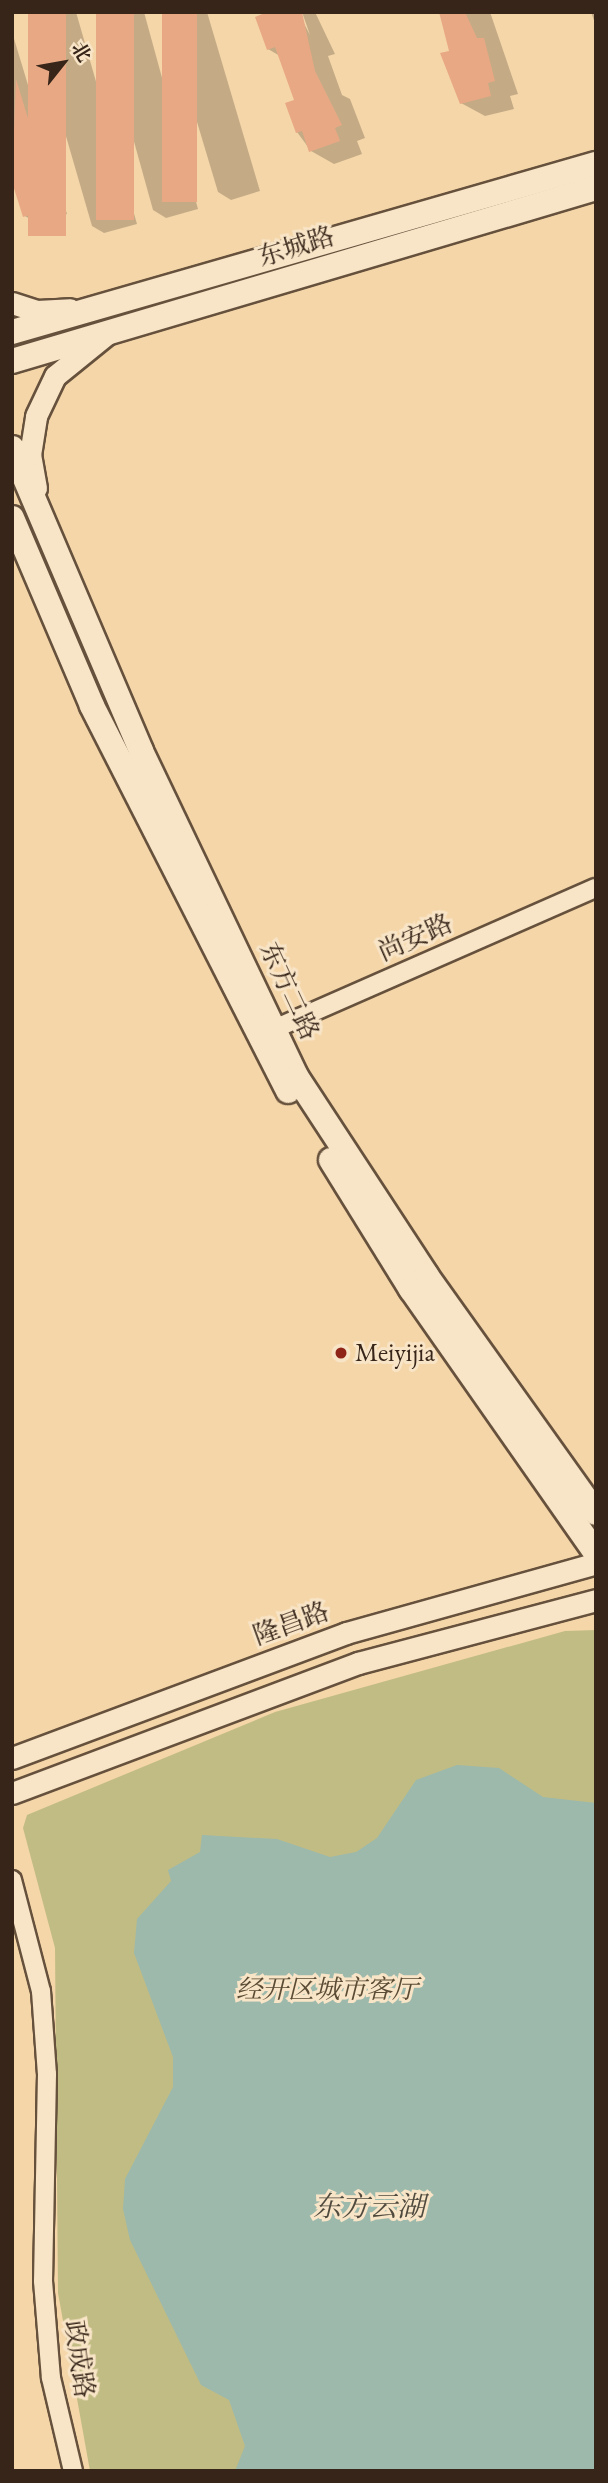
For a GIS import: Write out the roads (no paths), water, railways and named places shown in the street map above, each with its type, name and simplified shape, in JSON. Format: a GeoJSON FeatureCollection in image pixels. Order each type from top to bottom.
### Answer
{"type":"FeatureCollection","features":[{"type":"Feature","properties":{"kind":"main road","name":"东城路"},"geometry":{"type":"LineString","coordinates":[[12,332],[596,164]]}},
{"type":"Feature","properties":{"kind":"main road","name":"东城路"},"geometry":{"type":"LineString","coordinates":[[12,361],[596,188]]}},
{"type":"Feature","properties":{"kind":"main road","name":"东方二路"},"geometry":{"type":"LineString","coordinates":[[12,448],[45,535],[265,1033],[426,1275],[596,1513]]}},
{"type":"Feature","properties":{"kind":"main road","name":"东方二路"},"geometry":{"type":"LineString","coordinates":[[12,518],[92,706],[265,1033],[411,1289],[596,1553]]}},
{"type":"Feature","properties":{"kind":"street"},"geometry":{"type":"LineString","coordinates":[[12,303],[37,311],[97,307]]}},
{"type":"Feature","properties":{"kind":"street"},"geometry":{"type":"LineString","coordinates":[[45,535],[30,455],[36,416],[55,376],[113,330]]}},
{"type":"Feature","properties":{"kind":"street","name":"尚安路"},"geometry":{"type":"LineString","coordinates":[[265,1033],[596,888]]}},
{"type":"Feature","properties":{"kind":"street","name":"隆昌路"},"geometry":{"type":"LineString","coordinates":[[12,1758],[346,1633],[596,1563]]}},
{"type":"Feature","properties":{"kind":"street"},"geometry":{"type":"LineString","coordinates":[[12,1793],[358,1663],[596,1600]]}},
{"type":"Feature","properties":{"kind":"street","name":"政成路"},"geometry":{"type":"LineString","coordinates":[[12,1880],[41,1991],[47,2074],[43,2281],[51,2378],[73,2471]]}},
{"type":"Feature","properties":{"kind":"water","name":"东方云湖"},"geometry":{"type":"Polygon","coordinates":[[[457,1765],[499,1768],[543,1797],[596,1803],[596,2471],[235,2471],[245,2446],[229,2400],[201,2385],[130,2240],[123,2209],[125,2179],[173,2087],[173,2057],[134,1953],[137,1919],[171,1881],[168,1870],[200,1852],[202,1835],[277,1839],[330,1857],[356,1852],[377,1838],[416,1780],[457,1765]]]}},
{"type":"Feature","properties":{"kind":"place","name":"Meiyijia"},"geometry":{"type":"Point","coordinates":[341,1353]}},
{"type":"Feature","properties":{"kind":"park label","name":"经开区城市客厅"},"geometry":{"type":"Point","coordinates":[327,1990]}}]}
